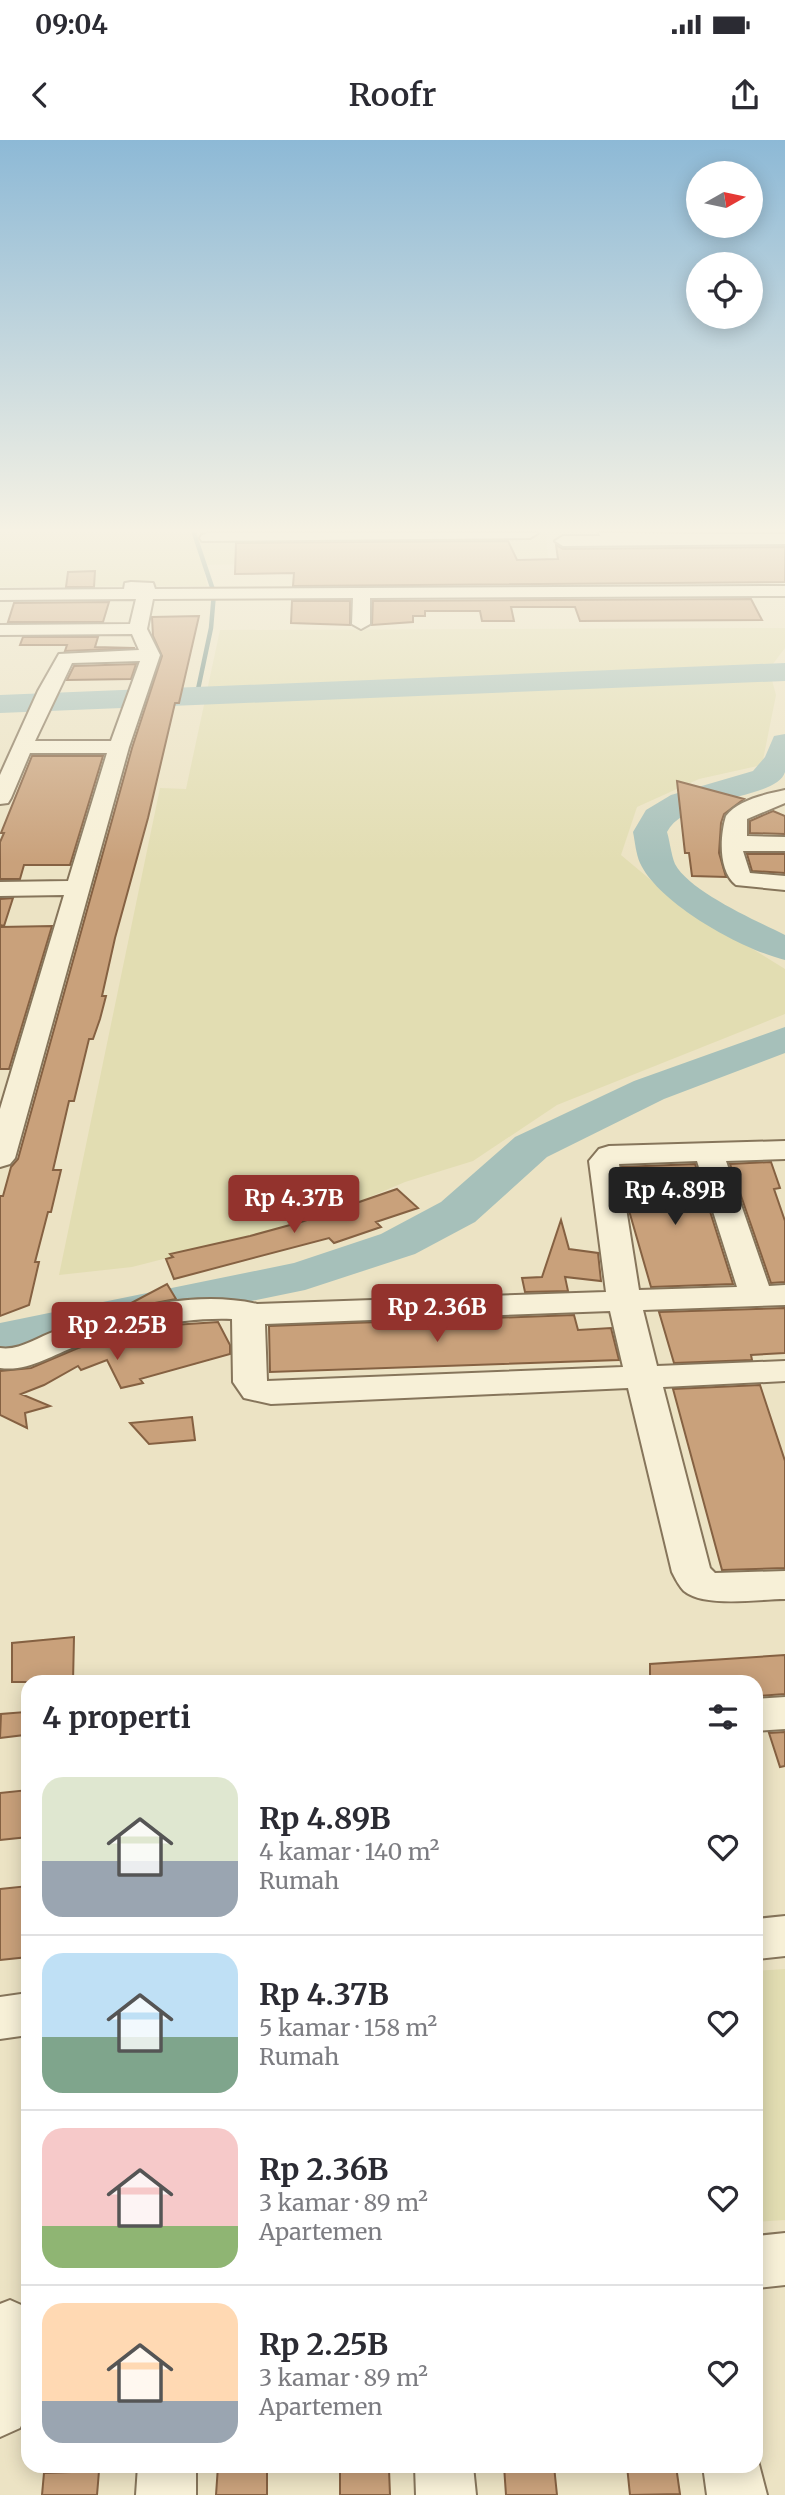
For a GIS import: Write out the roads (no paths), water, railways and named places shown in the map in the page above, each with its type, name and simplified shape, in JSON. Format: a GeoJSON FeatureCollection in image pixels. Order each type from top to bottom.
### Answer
{"type":"FeatureCollection","features":[{"type":"Feature","properties":{"kind":"street"},"geometry":{"type":"LineString","coordinates":[[0,1158],[11,1082],[78,888],[118,747],[151,654],[145,643]]}},
{"type":"Feature","properties":{"kind":"street"},"geometry":{"type":"LineString","coordinates":[[0,798],[25,747],[43,700],[66,658],[151,654]]}},
{"type":"Feature","properties":{"kind":"street"},"geometry":{"type":"LineString","coordinates":[[25,747],[118,747]]}},
{"type":"Feature","properties":{"kind":"street"},"geometry":{"type":"LineString","coordinates":[[785,796],[744,810],[735,818],[737,837],[732,851],[739,876],[744,880],[785,883]]}},
{"type":"Feature","properties":{"kind":"street"},"geometry":{"type":"LineString","coordinates":[[737,837],[785,835]]}},
{"type":"Feature","properties":{"kind":"street"},"geometry":{"type":"LineString","coordinates":[[737,837],[785,844]]}},
{"type":"Feature","properties":{"kind":"street"},"geometry":{"type":"LineString","coordinates":[[0,889],[78,888]]}},
{"type":"Feature","properties":{"kind":"street"},"geometry":{"type":"LineString","coordinates":[[785,1150],[605,1157],[624,1300],[691,1572],[699,1582],[710,1587],[785,1585]]}},
{"type":"Feature","properties":{"kind":"street"},"geometry":{"type":"LineString","coordinates":[[1,1359],[14,1359],[67,1339],[153,1316],[230,1308],[257,1314],[771,1295],[708,1151]]}},
{"type":"Feature","properties":{"kind":"street"},"geometry":{"type":"LineString","coordinates":[[257,1314],[248,1320],[247,1328],[250,1382],[256,1390],[262,1392],[644,1376],[782,1380]]}},
{"type":"Feature","properties":{"kind":"street"},"geometry":{"type":"LineString","coordinates":[[763,1715],[785,1713]]}},
{"type":"Feature","properties":{"kind":"street"},"geometry":{"type":"LineString","coordinates":[[763,1938],[785,1936]]}},
{"type":"Feature","properties":{"kind":"street"},"geometry":{"type":"LineString","coordinates":[[0,2018],[21,2015]]}},
{"type":"Feature","properties":{"kind":"street"},"geometry":{"type":"LineString","coordinates":[[763,2261],[785,2259]]}},
{"type":"Feature","properties":{"kind":"street"},"geometry":{"type":"LineString","coordinates":[[0,2408],[13,2328]]}},
{"type":"Feature","properties":{"kind":"street"},"geometry":{"type":"LineString","coordinates":[[166,2495],[167,2473]]}},
{"type":"Feature","properties":{"kind":"street"},"geometry":{"type":"LineString","coordinates":[[444,2473],[446,2495]]}},
{"type":"Feature","properties":{"kind":"street"},"geometry":{"type":"LineString","coordinates":[[733,2473],[737,2495]]}},
{"type":"Feature","properties":{"kind":"waterway"},"geometry":{"type":"LineString","coordinates":[[197,694],[208,643]]}},
{"type":"Feature","properties":{"kind":"waterway"},"geometry":{"type":"LineString","coordinates":[[0,704],[785,672]]}},
{"type":"Feature","properties":{"kind":"waterway"},"geometry":{"type":"LineString","coordinates":[[785,743],[780,759],[764,778],[683,802],[658,817],[650,832],[658,864],[680,890],[715,913],[785,949]]}},
{"type":"Feature","properties":{"kind":"waterway"},"geometry":{"type":"LineString","coordinates":[[0,1338],[305,1275],[398,1244],[458,1212],[531,1147],[649,1090],[785,1039]]}}]}
